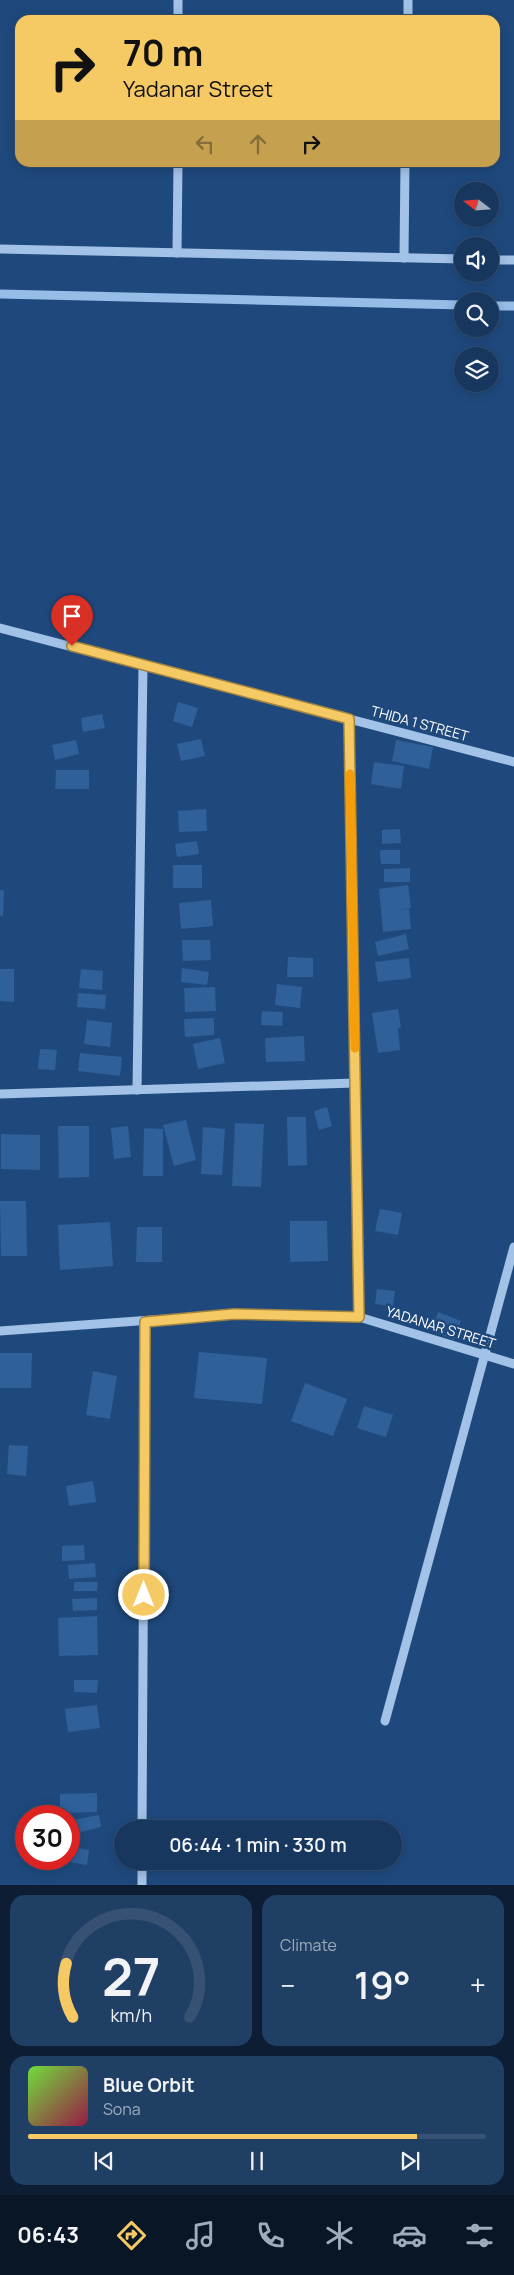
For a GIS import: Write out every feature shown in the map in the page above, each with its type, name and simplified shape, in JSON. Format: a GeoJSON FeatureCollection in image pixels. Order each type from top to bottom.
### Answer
{"type":"FeatureCollection","features":[{"type":"Feature","properties":{"kind":"street"},"geometry":{"type":"LineString","coordinates":[[178,0],[178,15]]}},
{"type":"Feature","properties":{"kind":"street"},"geometry":{"type":"LineString","coordinates":[[408,0],[408,15]]}},
{"type":"Feature","properties":{"kind":"street"},"geometry":{"type":"LineString","coordinates":[[178,167],[178,253]]}},
{"type":"Feature","properties":{"kind":"street"},"geometry":{"type":"LineString","coordinates":[[404,258],[405,167]]}},
{"type":"Feature","properties":{"kind":"street"},"geometry":{"type":"LineString","coordinates":[[0,249],[454,259]]}},
{"type":"Feature","properties":{"kind":"street"},"geometry":{"type":"LineString","coordinates":[[499,260],[514,260]]}},
{"type":"Feature","properties":{"kind":"street","name":"THIDA 1 STREET"},"geometry":{"type":"LineString","coordinates":[[0,628],[514,762]]}},
{"type":"Feature","properties":{"kind":"street"},"geometry":{"type":"LineString","coordinates":[[137,1090],[143,665]]}},
{"type":"Feature","properties":{"kind":"street"},"geometry":{"type":"LineString","coordinates":[[349,719],[359,1317]]}},
{"type":"Feature","properties":{"kind":"street"},"geometry":{"type":"LineString","coordinates":[[0,1094],[355,1083]]}},
{"type":"Feature","properties":{"kind":"street"},"geometry":{"type":"LineString","coordinates":[[386,1721],[514,1247]]}},
{"type":"Feature","properties":{"kind":"street","name":"YADANAR STREET"},"geometry":{"type":"LineString","coordinates":[[0,1330],[145,1322],[234,1314],[359,1317],[514,1364]]}},
{"type":"Feature","properties":{"kind":"street"},"geometry":{"type":"LineString","coordinates":[[142,1820],[145,1322]]}},
{"type":"Feature","properties":{"kind":"street"},"geometry":{"type":"LineString","coordinates":[[142,1870],[142,1885]]}},
{"type":"Feature","properties":{"kind":"building"},"geometry":{"type":"Polygon","coordinates":[[[178,702],[198,708],[192,727],[173,721],[178,702]]]}},
{"type":"Feature","properties":{"kind":"building"},"geometry":{"type":"Polygon","coordinates":[[[102,714],[105,728],[83,732],[81,718],[102,714]]]}},
{"type":"Feature","properties":{"kind":"building"},"geometry":{"type":"Polygon","coordinates":[[[201,739],[205,756],[181,761],[177,744],[201,739]]]}},
{"type":"Feature","properties":{"kind":"building"},"geometry":{"type":"Polygon","coordinates":[[[76,740],[79,754],[55,760],[52,745],[76,740]]]}},
{"type":"Feature","properties":{"kind":"building"},"geometry":{"type":"Polygon","coordinates":[[[396,740],[433,747],[429,769],[392,761],[396,740]]]}},
{"type":"Feature","properties":{"kind":"building"},"geometry":{"type":"Polygon","coordinates":[[[374,762],[404,766],[401,789],[371,784],[374,762]]]}},
{"type":"Feature","properties":{"kind":"building"},"geometry":{"type":"Polygon","coordinates":[[[56,770],[89,770],[89,789],[55,789],[56,770]]]}},
{"type":"Feature","properties":{"kind":"building"},"geometry":{"type":"Polygon","coordinates":[[[206,809],[207,831],[179,832],[178,811],[206,809]]]}},
{"type":"Feature","properties":{"kind":"building"},"geometry":{"type":"Polygon","coordinates":[[[400,829],[401,843],[382,844],[382,830],[400,829]]]}},
{"type":"Feature","properties":{"kind":"building"},"geometry":{"type":"Polygon","coordinates":[[[197,841],[199,854],[177,857],[175,844],[197,841]]]}},
{"type":"Feature","properties":{"kind":"building"},"geometry":{"type":"Polygon","coordinates":[[[380,850],[400,850],[400,864],[381,864],[380,850]]]}},
{"type":"Feature","properties":{"kind":"building"},"geometry":{"type":"Polygon","coordinates":[[[173,865],[202,865],[202,888],[173,888],[173,865]]]}},
{"type":"Feature","properties":{"kind":"building"},"geometry":{"type":"Polygon","coordinates":[[[410,868],[410,882],[384,882],[384,869],[410,868]]]}},
{"type":"Feature","properties":{"kind":"building"},"geometry":{"type":"Polygon","coordinates":[[[408,885],[411,908],[395,910],[409,909],[411,929],[383,932],[379,889],[408,885]]]}},
{"type":"Feature","properties":{"kind":"building"},"geometry":{"type":"Polygon","coordinates":[[[0,890],[4,890],[3,916],[0,916],[0,890]]]}},
{"type":"Feature","properties":{"kind":"building"},"geometry":{"type":"Polygon","coordinates":[[[211,900],[213,926],[181,929],[179,903],[211,900]]]}},
{"type":"Feature","properties":{"kind":"building"},"geometry":{"type":"Polygon","coordinates":[[[406,934],[409,949],[378,956],[375,942],[406,934]]]}},
{"type":"Feature","properties":{"kind":"building"},"geometry":{"type":"Polygon","coordinates":[[[182,940],[210,940],[211,960],[183,961],[182,940]]]}},
{"type":"Feature","properties":{"kind":"building"},"geometry":{"type":"Polygon","coordinates":[[[288,957],[313,958],[313,977],[287,977],[288,957]]]}},
{"type":"Feature","properties":{"kind":"building"},"geometry":{"type":"Polygon","coordinates":[[[409,958],[411,978],[378,982],[375,962],[409,958]]]}},
{"type":"Feature","properties":{"kind":"building"},"geometry":{"type":"Polygon","coordinates":[[[182,968],[209,972],[207,985],[181,982],[182,968]]]}},
{"type":"Feature","properties":{"kind":"building"},"geometry":{"type":"Polygon","coordinates":[[[0,969],[14,969],[14,1002],[0,1001],[0,969]]]}},
{"type":"Feature","properties":{"kind":"building"},"geometry":{"type":"Polygon","coordinates":[[[81,969],[103,971],[102,990],[79,988],[81,969]]]}},
{"type":"Feature","properties":{"kind":"building"},"geometry":{"type":"Polygon","coordinates":[[[277,984],[302,987],[300,1008],[275,1005],[277,984]]]}},
{"type":"Feature","properties":{"kind":"building"},"geometry":{"type":"Polygon","coordinates":[[[215,987],[216,1011],[185,1012],[184,988],[215,987]]]}},
{"type":"Feature","properties":{"kind":"building"},"geometry":{"type":"Polygon","coordinates":[[[78,993],[106,995],[105,1009],[77,1007],[78,993]]]}},
{"type":"Feature","properties":{"kind":"building"},"geometry":{"type":"Polygon","coordinates":[[[398,1009],[401,1028],[398,1028],[400,1050],[378,1053],[372,1013],[398,1009]]]}},
{"type":"Feature","properties":{"kind":"building"},"geometry":{"type":"Polygon","coordinates":[[[262,1011],[283,1012],[282,1026],[261,1025],[262,1011]]]}},
{"type":"Feature","properties":{"kind":"building"},"geometry":{"type":"Polygon","coordinates":[[[214,1018],[214,1035],[185,1037],[184,1019],[214,1018]]]}},
{"type":"Feature","properties":{"kind":"building"},"geometry":{"type":"Polygon","coordinates":[[[87,1020],[112,1023],[110,1047],[84,1044],[87,1020]]]}},
{"type":"Feature","properties":{"kind":"building"},"geometry":{"type":"Polygon","coordinates":[[[304,1036],[305,1061],[266,1062],[265,1038],[304,1036]]]}},
{"type":"Feature","properties":{"kind":"building"},"geometry":{"type":"Polygon","coordinates":[[[220,1038],[225,1063],[198,1069],[193,1044],[220,1038]]]}},
{"type":"Feature","properties":{"kind":"building"},"geometry":{"type":"Polygon","coordinates":[[[40,1049],[57,1050],[55,1070],[38,1069],[40,1049]]]}},
{"type":"Feature","properties":{"kind":"building"},"geometry":{"type":"Polygon","coordinates":[[[80,1053],[122,1057],[120,1076],[78,1071],[80,1053]]]}},
{"type":"Feature","properties":{"kind":"building"},"geometry":{"type":"Polygon","coordinates":[[[327,1107],[332,1126],[319,1130],[314,1111],[327,1107]]]}},
{"type":"Feature","properties":{"kind":"building"},"geometry":{"type":"Polygon","coordinates":[[[287,1117],[306,1117],[307,1165],[288,1166],[287,1117]]]}},
{"type":"Feature","properties":{"kind":"building"},"geometry":{"type":"Polygon","coordinates":[[[186,1120],[196,1160],[174,1166],[163,1125],[186,1120]]]}},
{"type":"Feature","properties":{"kind":"building"},"geometry":{"type":"Polygon","coordinates":[[[235,1123],[264,1124],[261,1187],[232,1186],[235,1123]]]}},
{"type":"Feature","properties":{"kind":"building"},"geometry":{"type":"Polygon","coordinates":[[[58,1126],[89,1126],[89,1177],[59,1178],[58,1126]]]}},
{"type":"Feature","properties":{"kind":"building"},"geometry":{"type":"Polygon","coordinates":[[[128,1126],[131,1157],[114,1159],[111,1128],[128,1126]]]}},
{"type":"Feature","properties":{"kind":"building"},"geometry":{"type":"Polygon","coordinates":[[[203,1127],[225,1129],[222,1175],[201,1174],[203,1127]]]}},
{"type":"Feature","properties":{"kind":"building"},"geometry":{"type":"Polygon","coordinates":[[[144,1128],[163,1129],[163,1176],[143,1176],[144,1128]]]}},
{"type":"Feature","properties":{"kind":"building"},"geometry":{"type":"Polygon","coordinates":[[[1,1134],[40,1135],[40,1170],[1,1169],[1,1134]]]}},
{"type":"Feature","properties":{"kind":"building"},"geometry":{"type":"Polygon","coordinates":[[[0,1201],[26,1201],[27,1256],[1,1256],[0,1201]]]}},
{"type":"Feature","properties":{"kind":"building"},"geometry":{"type":"Polygon","coordinates":[[[380,1209],[402,1213],[398,1235],[375,1231],[380,1209]]]}},
{"type":"Feature","properties":{"kind":"building"},"geometry":{"type":"Polygon","coordinates":[[[290,1221],[327,1221],[328,1261],[290,1262],[290,1221]]]}},
{"type":"Feature","properties":{"kind":"building"},"geometry":{"type":"Polygon","coordinates":[[[110,1222],[113,1266],[60,1270],[58,1225],[110,1222]]]}},
{"type":"Feature","properties":{"kind":"building"},"geometry":{"type":"Polygon","coordinates":[[[137,1227],[162,1227],[162,1262],[136,1262],[137,1227]]]}},
{"type":"Feature","properties":{"kind":"building"},"geometry":{"type":"Polygon","coordinates":[[[377,1289],[395,1291],[393,1307],[375,1304],[377,1289]]]}},
{"type":"Feature","properties":{"kind":"building"},"geometry":{"type":"Polygon","coordinates":[[[438,1312],[461,1321],[454,1340],[431,1331],[438,1312]]]}},
{"type":"Feature","properties":{"kind":"building"},"geometry":{"type":"Polygon","coordinates":[[[199,1352],[267,1358],[262,1404],[194,1398],[199,1352]]]}},
{"type":"Feature","properties":{"kind":"building"},"geometry":{"type":"Polygon","coordinates":[[[0,1353],[32,1353],[31,1388],[0,1388],[0,1353]]]}},
{"type":"Feature","properties":{"kind":"building"},"geometry":{"type":"Polygon","coordinates":[[[93,1371],[117,1376],[110,1419],[86,1415],[93,1371]]]}},
{"type":"Feature","properties":{"kind":"building"},"geometry":{"type":"Polygon","coordinates":[[[305,1383],[347,1399],[333,1436],[291,1421],[305,1383]]]}},
{"type":"Feature","properties":{"kind":"building"},"geometry":{"type":"Polygon","coordinates":[[[364,1406],[393,1415],[386,1437],[357,1428],[364,1406]]]}},
{"type":"Feature","properties":{"kind":"building"},"geometry":{"type":"Polygon","coordinates":[[[9,1445],[28,1446],[26,1476],[7,1474],[9,1445]]]}},
{"type":"Feature","properties":{"kind":"building"},"geometry":{"type":"Polygon","coordinates":[[[93,1481],[96,1502],[69,1506],[66,1486],[93,1481]]]}},
{"type":"Feature","properties":{"kind":"building"},"geometry":{"type":"Polygon","coordinates":[[[84,1545],[85,1560],[62,1561],[62,1546],[84,1545]]]}},
{"type":"Feature","properties":{"kind":"building"},"geometry":{"type":"Polygon","coordinates":[[[95,1563],[96,1577],[69,1579],[68,1565],[95,1563]]]}},
{"type":"Feature","properties":{"kind":"building"},"geometry":{"type":"Polygon","coordinates":[[[74,1582],[98,1582],[97,1591],[74,1591],[74,1582]]]}},
{"type":"Feature","properties":{"kind":"building"},"geometry":{"type":"Polygon","coordinates":[[[97,1598],[97,1610],[73,1611],[72,1599],[97,1598]]]}},
{"type":"Feature","properties":{"kind":"building"},"geometry":{"type":"Polygon","coordinates":[[[97,1616],[98,1655],[59,1656],[58,1618],[97,1616]]]}},
{"type":"Feature","properties":{"kind":"building"},"geometry":{"type":"Polygon","coordinates":[[[74,1680],[98,1680],[97,1693],[74,1692],[74,1680]]]}},
{"type":"Feature","properties":{"kind":"building"},"geometry":{"type":"Polygon","coordinates":[[[97,1705],[100,1728],[68,1732],[65,1709],[97,1705]]]}},
{"type":"Feature","properties":{"kind":"building"},"geometry":{"type":"Polygon","coordinates":[[[97,1793],[97,1812],[80,1812],[80,1805],[60,1805],[60,1794],[97,1793]]]}},
{"type":"Feature","properties":{"kind":"building"},"geometry":{"type":"Polygon","coordinates":[[[99,1815],[101,1827],[80,1832],[80,1819],[99,1815]]]}},
{"type":"Feature","properties":{"kind":"building"},"geometry":{"type":"Polygon","coordinates":[[[80,1848],[89,1850],[87,1865],[80,1864],[80,1848]]]}},
{"type":"Feature","properties":{"kind":"waterway"},"geometry":{"type":"LineString","coordinates":[[0,294],[454,305]]}},
{"type":"Feature","properties":{"kind":"waterway"},"geometry":{"type":"LineString","coordinates":[[499,306],[514,306]]}},
{"type":"Feature","properties":{"kind":"slow traffic"},"geometry":{"type":"LineString","coordinates":[[350,774],[355,1048]]}},
{"type":"Feature","properties":{"kind":"route"},"geometry":{"type":"LineString","coordinates":[[72,646],[349,719],[359,1317],[234,1314],[145,1322],[144,1595]]}}]}
